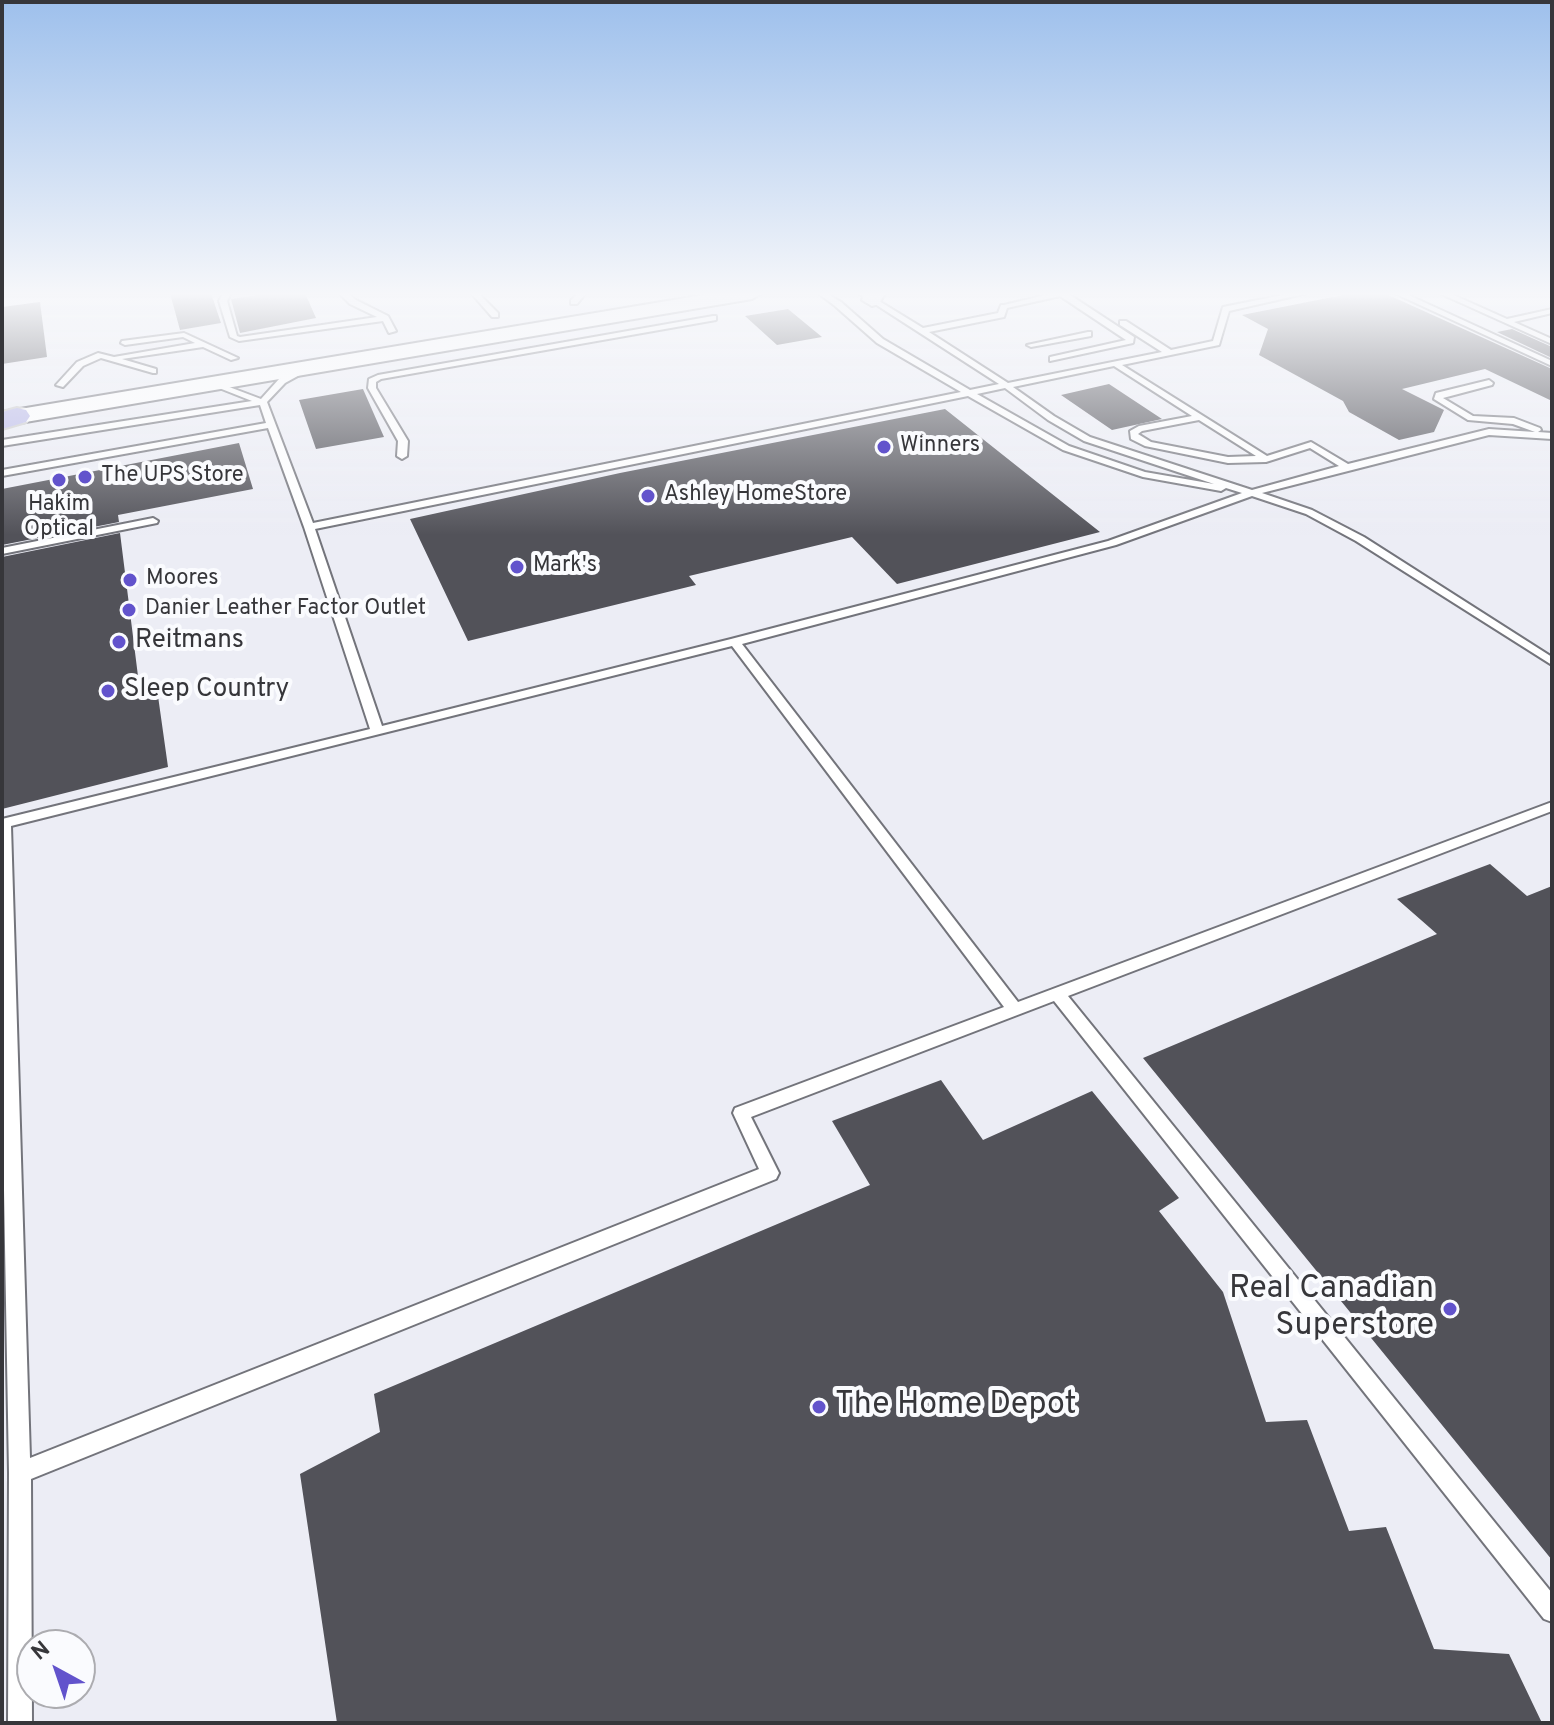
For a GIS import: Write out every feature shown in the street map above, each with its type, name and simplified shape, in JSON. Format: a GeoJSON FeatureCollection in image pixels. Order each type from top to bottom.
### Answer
{"type":"FeatureCollection","features":[{"type":"Feature","properties":{"kind":"main road"},"geometry":{"type":"LineString","coordinates":[[31,390],[136,374]]}},
{"type":"Feature","properties":{"kind":"main road"},"geometry":{"type":"LineString","coordinates":[[7,419],[274,374]]}},
{"type":"Feature","properties":{"kind":"lane"},"geometry":{"type":"LineString","coordinates":[[60,385],[71,374]]}},
{"type":"Feature","properties":{"kind":"lane"},"geometry":{"type":"LineString","coordinates":[[2,443],[263,402],[282,381],[296,374]]}},
{"type":"Feature","properties":{"kind":"lane"},"geometry":{"type":"LineString","coordinates":[[390,374],[372,381],[372,388],[403,441],[402,456]]}},
{"type":"Feature","properties":{"kind":"lane"},"geometry":{"type":"LineString","coordinates":[[934,374],[1066,448],[1098,461],[1184,484],[1255,492]]}},
{"type":"Feature","properties":{"kind":"lane"},"geometry":{"type":"LineString","coordinates":[[988,374],[1004,387],[1087,439],[1309,512],[1360,539],[1552,662]]}},
{"type":"Feature","properties":{"kind":"lane"},"geometry":{"type":"LineString","coordinates":[[309,527],[1073,374]]}},
{"type":"Feature","properties":{"kind":"lane"},"geometry":{"type":"LineString","coordinates":[[1131,374],[1266,459]]}},
{"type":"Feature","properties":{"kind":"lane"},"geometry":{"type":"LineString","coordinates":[[1489,383],[1439,395],[1438,399],[1471,418],[1514,421],[1551,435]]}},
{"type":"Feature","properties":{"kind":"lane"},"geometry":{"type":"LineString","coordinates":[[213,384],[263,402]]}},
{"type":"Feature","properties":{"kind":"lane"},"geometry":{"type":"LineString","coordinates":[[263,402],[309,527],[377,730]]}},
{"type":"Feature","properties":{"kind":"lane"},"geometry":{"type":"LineString","coordinates":[[1202,417],[1139,429],[1133,433],[1134,437],[1148,444],[1228,460],[1266,459],[1311,445],[1347,467]]}},
{"type":"Feature","properties":{"kind":"lane"},"geometry":{"type":"LineString","coordinates":[[2,473],[270,425]]}},
{"type":"Feature","properties":{"kind":"lane"},"geometry":{"type":"LineString","coordinates":[[20,1723],[20,1473],[3,823],[735,642],[1112,543],[1255,492],[1347,467],[1489,432],[1551,435]]}},
{"type":"Feature","properties":{"kind":"lane"},"geometry":{"type":"LineString","coordinates":[[2,551],[153,521]]}},
{"type":"Feature","properties":{"kind":"lane"},"geometry":{"type":"LineString","coordinates":[[735,642],[1015,1010]]}},
{"type":"Feature","properties":{"kind":"lane"},"geometry":{"type":"LineString","coordinates":[[20,1473],[770,1173],[741,1113],[1552,806]]}},
{"type":"Feature","properties":{"kind":"lane"},"geometry":{"type":"LineString","coordinates":[[1058,994],[1552,1611]]}},
{"type":"Feature","properties":{"kind":"building"},"geometry":{"type":"Polygon","coordinates":[[[1293,374],[1466,374],[1402,389],[1444,410],[1434,432],[1399,440],[1349,412],[1343,401],[1293,374]]]}},
{"type":"Feature","properties":{"kind":"building"},"geometry":{"type":"Polygon","coordinates":[[[1494,374],[1552,374],[1552,401],[1494,374]]]}},
{"type":"Feature","properties":{"kind":"building"},"geometry":{"type":"Polygon","coordinates":[[[1109,384],[1162,419],[1112,430],[1061,395],[1109,384]]]}},
{"type":"Feature","properties":{"kind":"building"},"geometry":{"type":"Polygon","coordinates":[[[363,389],[384,437],[316,449],[299,400],[363,389]]]}},
{"type":"Feature","properties":{"kind":"building"},"geometry":{"type":"Polygon","coordinates":[[[945,409],[1100,532],[897,584],[852,537],[689,576],[696,585],[468,641],[410,519],[620,473],[945,409]]]}},
{"type":"Feature","properties":{"kind":"building"},"geometry":{"type":"Polygon","coordinates":[[[239,443],[253,489],[118,515],[119,522],[2,545],[2,489],[239,443]]]}},
{"type":"Feature","properties":{"kind":"building"},"geometry":{"type":"Polygon","coordinates":[[[120,533],[141,700],[158,696],[168,767],[2,809],[2,557],[120,533]]]}},
{"type":"Feature","properties":{"kind":"building","name":"Real Canadian Superstore"},"geometry":{"type":"Polygon","coordinates":[[[1490,864],[1527,896],[1552,886],[1552,1560],[1143,1058],[1437,934],[1397,899],[1490,864]]]}},
{"type":"Feature","properties":{"kind":"building","name":"The Home Depot"},"geometry":{"type":"Polygon","coordinates":[[[941,1080],[983,1140],[1092,1091],[1179,1198],[1159,1211],[1223,1292],[1266,1422],[1307,1420],[1349,1531],[1386,1527],[1434,1649],[1509,1654],[1542,1723],[337,1723],[300,1474],[380,1432],[374,1394],[870,1185],[832,1121],[941,1080]]]}},
{"type":"Feature","properties":{"kind":"place","name":"Winners"},"geometry":{"type":"Point","coordinates":[884,447]}},
{"type":"Feature","properties":{"kind":"place","name":"The UPS Store"},"geometry":{"type":"Point","coordinates":[85,477]}},
{"type":"Feature","properties":{"kind":"place","name":"Hakim Optical"},"geometry":{"type":"Point","coordinates":[59,480]}},
{"type":"Feature","properties":{"kind":"place","name":"Ashley HomeStore"},"geometry":{"type":"Point","coordinates":[648,496]}},
{"type":"Feature","properties":{"kind":"place","name":"Mark's"},"geometry":{"type":"Point","coordinates":[517,567]}},
{"type":"Feature","properties":{"kind":"place","name":"Moores"},"geometry":{"type":"Point","coordinates":[130,580]}},
{"type":"Feature","properties":{"kind":"place","name":"Danier Leather Factor Outlet"},"geometry":{"type":"Point","coordinates":[129,610]}},
{"type":"Feature","properties":{"kind":"place","name":"Reitmans"},"geometry":{"type":"Point","coordinates":[119,642]}},
{"type":"Feature","properties":{"kind":"place","name":"Sleep Country"},"geometry":{"type":"Point","coordinates":[108,691]}},
{"type":"Feature","properties":{"kind":"place","name":"Real Canadian Superstore"},"geometry":{"type":"Point","coordinates":[1450,1309]}},
{"type":"Feature","properties":{"kind":"place","name":"The Home Depot"},"geometry":{"type":"Point","coordinates":[819,1407]}}]}
